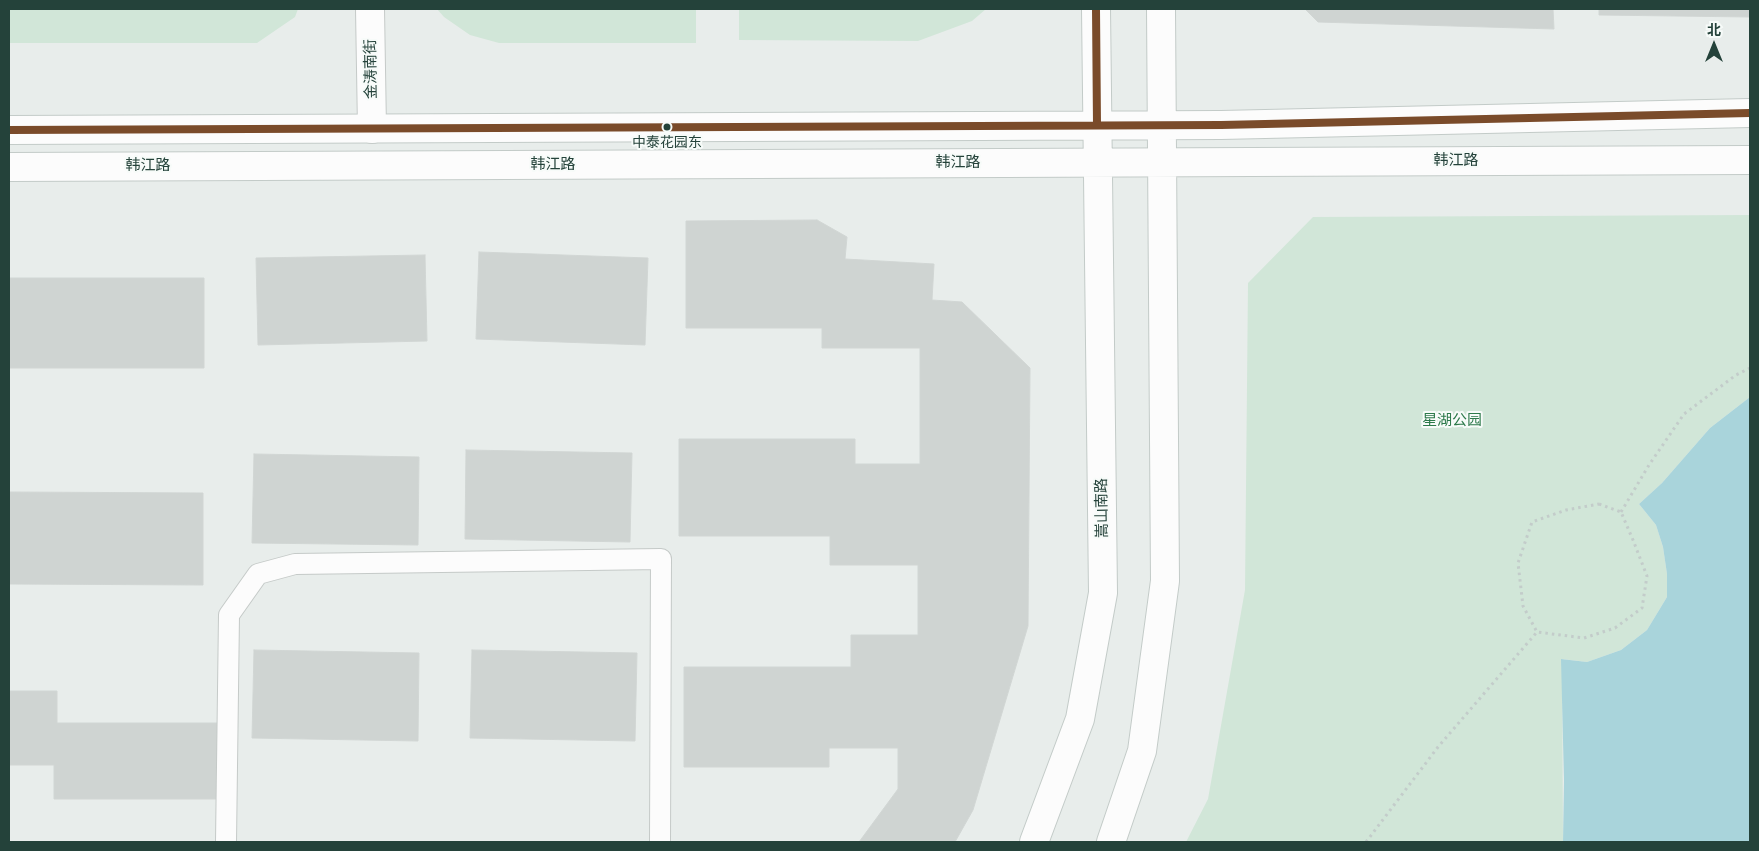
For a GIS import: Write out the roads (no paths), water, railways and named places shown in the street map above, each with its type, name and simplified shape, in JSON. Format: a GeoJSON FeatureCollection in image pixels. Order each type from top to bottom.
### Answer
{"type":"FeatureCollection","features":[{"type":"Feature","properties":{"kind":"street","name":"金涛南街"},"geometry":{"type":"LineString","coordinates":[[370,9],[372,129]]}},
{"type":"Feature","properties":{"kind":"street"},"geometry":{"type":"LineString","coordinates":[[1096,9],[1096,162]]}},
{"type":"Feature","properties":{"kind":"street"},"geometry":{"type":"LineString","coordinates":[[1111,842],[1142,751],[1165,581],[1161,9]]}},
{"type":"Feature","properties":{"kind":"street"},"geometry":{"type":"LineString","coordinates":[[9,130],[1162,125],[1750,113]]}},
{"type":"Feature","properties":{"kind":"street","name":"韩江路"},"geometry":{"type":"LineString","coordinates":[[9,167],[1750,160]]}},
{"type":"Feature","properties":{"kind":"street","name":"嵩山南路"},"geometry":{"type":"LineString","coordinates":[[1034,842],[1080,719],[1103,593],[1096,162]]}},
{"type":"Feature","properties":{"kind":"lane"},"geometry":{"type":"LineString","coordinates":[[226,842],[229,614],[258,574],[294,564],[661,559],[660,842]]}},
{"type":"Feature","properties":{"kind":"water"},"geometry":{"type":"Polygon","coordinates":[[[1750,397],[1750,842],[1563,842],[1564,781],[1561,659],[1587,662],[1621,650],[1647,630],[1667,597],[1667,574],[1663,547],[1656,525],[1639,504],[1662,483],[1710,428],[1750,397]]]}},
{"type":"Feature","properties":{"kind":"place","name":"中泰花园东"},"geometry":{"type":"Point","coordinates":[667,127]}},
{"type":"Feature","properties":{"kind":"park label","name":"星湖公园"},"geometry":{"type":"Point","coordinates":[1452,421]}}]}
